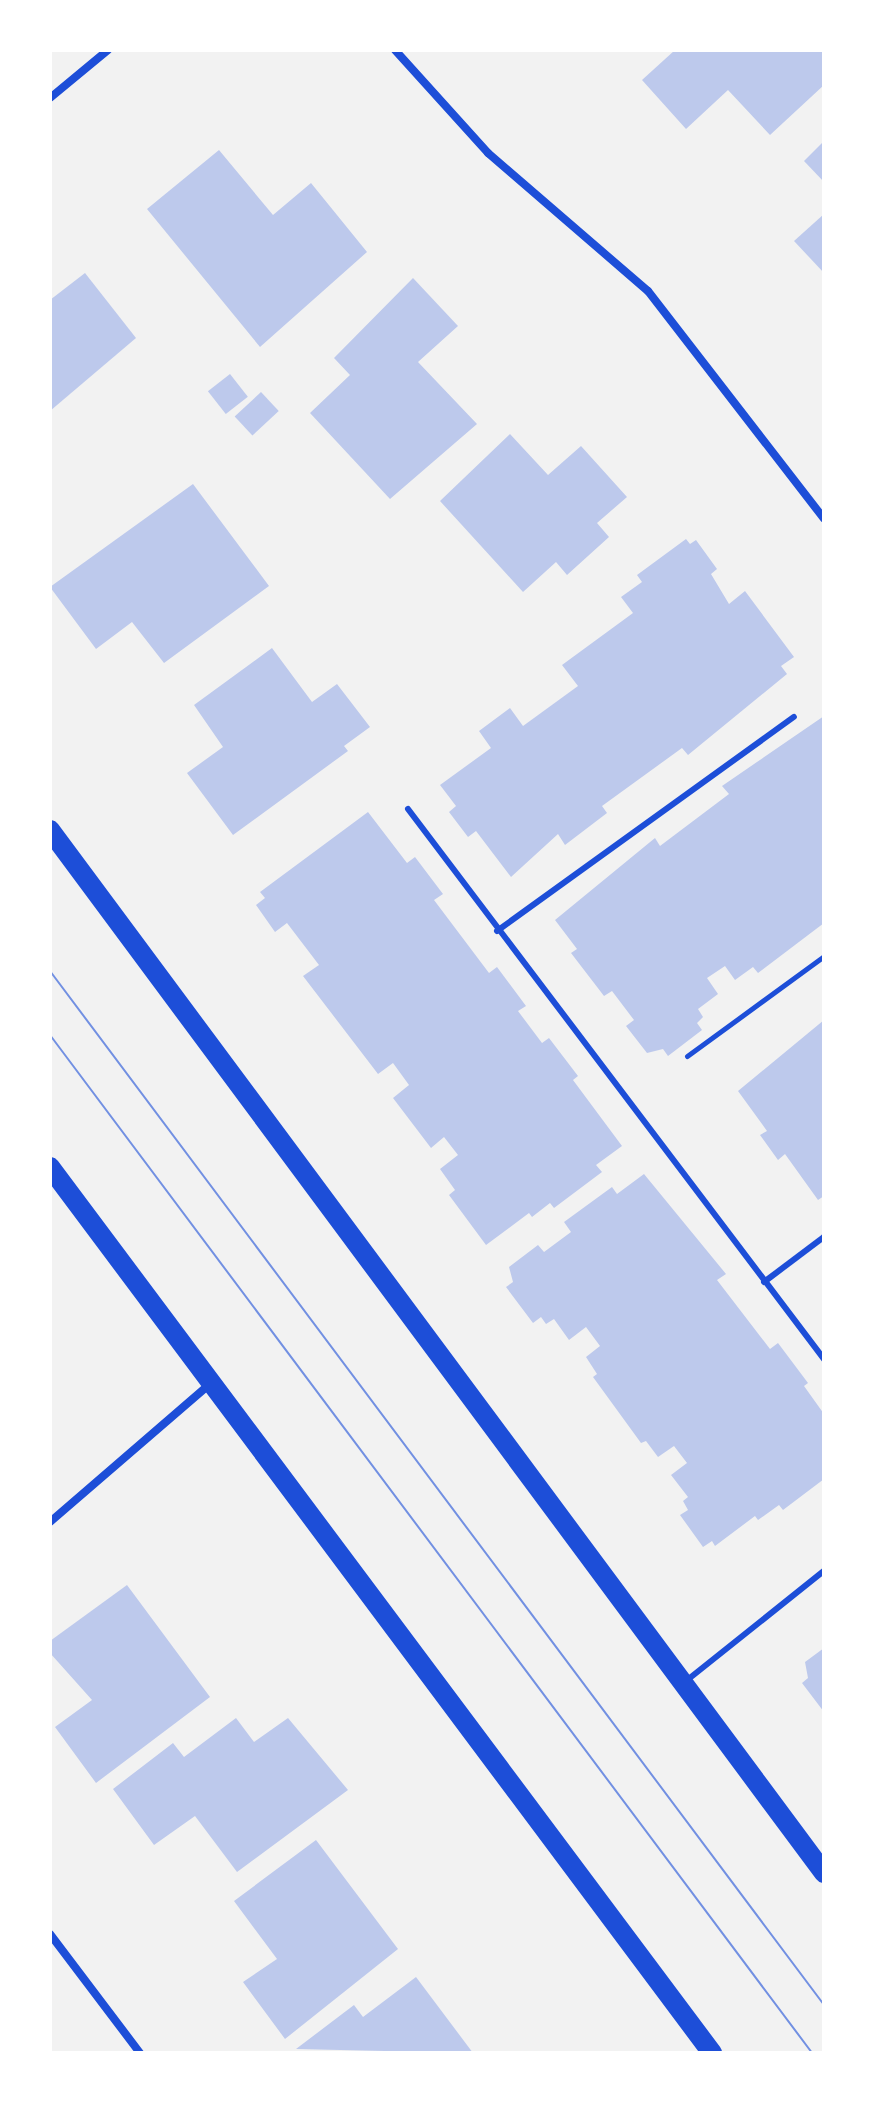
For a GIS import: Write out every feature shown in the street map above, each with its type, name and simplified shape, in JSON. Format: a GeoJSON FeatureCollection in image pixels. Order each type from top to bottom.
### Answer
{"type":"FeatureCollection","features":[{"type":"Feature","properties":{"kind":"main road"},"geometry":{"type":"LineString","coordinates":[[50,830],[824,1873]]}},
{"type":"Feature","properties":{"kind":"main road"},"geometry":{"type":"LineString","coordinates":[[50,1167],[712,2053]]}},
{"type":"Feature","properties":{"kind":"street"},"geometry":{"type":"LineString","coordinates":[[50,98],[108,50]]}},
{"type":"Feature","properties":{"kind":"street"},"geometry":{"type":"LineString","coordinates":[[395,50],[488,153],[648,291],[824,519]]}},
{"type":"Feature","properties":{"kind":"street"},"geometry":{"type":"LineString","coordinates":[[50,1522],[210,1384]]}},
{"type":"Feature","properties":{"kind":"street"},"geometry":{"type":"LineString","coordinates":[[50,1934],[140,2053]]}},
{"type":"Feature","properties":{"kind":"lane"},"geometry":{"type":"LineString","coordinates":[[497,931],[794,717]]}},
{"type":"Feature","properties":{"kind":"lane"},"geometry":{"type":"LineString","coordinates":[[408,809],[497,931],[824,1359]]}},
{"type":"Feature","properties":{"kind":"lane"},"geometry":{"type":"LineString","coordinates":[[764,1282],[824,1237]]}},
{"type":"Feature","properties":{"kind":"lane"},"geometry":{"type":"LineString","coordinates":[[683,1684],[824,1571]]}},
{"type":"Feature","properties":{"kind":"path"},"geometry":{"type":"LineString","coordinates":[[687,1056],[824,956]]}},
{"type":"Feature","properties":{"kind":"building"},"geometry":{"type":"Polygon","coordinates":[[[675,50],[824,50],[824,85],[770,135],[728,90],[686,129],[642,80],[675,50]]]}},
{"type":"Feature","properties":{"kind":"building"},"geometry":{"type":"Polygon","coordinates":[[[824,141],[824,182],[804,161],[824,141]]]}},
{"type":"Feature","properties":{"kind":"building"},"geometry":{"type":"Polygon","coordinates":[[[219,150],[273,215],[311,183],[367,252],[260,347],[147,209],[219,150]]]}},
{"type":"Feature","properties":{"kind":"building"},"geometry":{"type":"Polygon","coordinates":[[[824,214],[824,273],[794,241],[824,214]]]}},
{"type":"Feature","properties":{"kind":"building"},"geometry":{"type":"Polygon","coordinates":[[[85,273],[136,338],[50,411],[50,300],[85,273]]]}},
{"type":"Feature","properties":{"kind":"building"},"geometry":{"type":"Polygon","coordinates":[[[413,278],[458,326],[418,362],[477,424],[390,499],[310,413],[350,375],[334,358],[413,278]]]}},
{"type":"Feature","properties":{"kind":"building"},"geometry":{"type":"Polygon","coordinates":[[[230,374],[248,397],[226,414],[208,391],[230,374]]]}},
{"type":"Feature","properties":{"kind":"building"},"geometry":{"type":"Polygon","coordinates":[[[261,392],[279,411],[252,436],[235,417],[261,392]]]}},
{"type":"Feature","properties":{"kind":"building"},"geometry":{"type":"Polygon","coordinates":[[[510,434],[548,475],[581,446],[627,497],[597,523],[609,537],[567,575],[556,562],[523,592],[440,501],[510,434]]]}},
{"type":"Feature","properties":{"kind":"building"},"geometry":{"type":"Polygon","coordinates":[[[193,484],[269,586],[164,663],[132,622],[96,649],[50,587],[193,484]]]}},
{"type":"Feature","properties":{"kind":"building"},"geometry":{"type":"Polygon","coordinates":[[[686,539],[690,544],[696,540],[717,569],[711,574],[729,604],[745,591],[794,657],[781,666],[787,674],[688,755],[682,748],[602,806],[607,813],[565,845],[558,834],[511,877],[476,831],[468,837],[449,812],[456,806],[440,785],[491,748],[479,731],[510,708],[523,726],[578,686],[562,665],[633,613],[621,597],[642,582],[637,575],[686,539]]]}},
{"type":"Feature","properties":{"kind":"building"},"geometry":{"type":"Polygon","coordinates":[[[272,648],[312,702],[337,684],[370,727],[344,746],[348,751],[233,835],[187,773],[223,747],[194,705],[272,648]]]}},
{"type":"Feature","properties":{"kind":"building"},"geometry":{"type":"Polygon","coordinates":[[[824,716],[824,923],[758,973],[753,967],[735,980],[725,966],[707,978],[718,994],[698,1009],[703,1017],[697,1023],[702,1030],[668,1056],[663,1049],[647,1053],[626,1026],[634,1020],[612,991],[604,996],[571,953],[577,949],[555,920],[655,838],[660,846],[729,794],[722,786],[824,716]]]}},
{"type":"Feature","properties":{"kind":"building"},"geometry":{"type":"Polygon","coordinates":[[[368,812],[407,863],[415,857],[443,894],[434,900],[489,973],[497,967],[526,1006],[518,1011],[542,1043],[549,1038],[578,1076],[573,1080],[622,1146],[596,1165],[602,1172],[554,1208],[550,1203],[532,1217],[529,1213],[486,1245],[449,1195],[455,1190],[440,1169],[458,1155],[444,1137],[431,1148],[393,1098],[409,1085],[393,1063],[378,1074],[303,976],[319,965],[287,923],[275,932],[256,905],[265,898],[260,892],[368,812]]]}},
{"type":"Feature","properties":{"kind":"building"},"geometry":{"type":"Polygon","coordinates":[[[824,1020],[824,1196],[818,1200],[785,1154],[778,1160],[760,1135],[767,1131],[738,1091],[824,1020]]]}},
{"type":"Feature","properties":{"kind":"building"},"geometry":{"type":"Polygon","coordinates":[[[644,1174],[726,1274],[717,1280],[770,1349],[778,1343],[808,1383],[804,1386],[824,1414],[824,1479],[783,1510],[779,1505],[758,1520],[755,1516],[715,1546],[712,1541],[703,1547],[680,1515],[688,1510],[683,1501],[688,1497],[671,1475],[687,1463],[674,1446],[658,1457],[646,1441],[641,1443],[593,1377],[597,1374],[586,1357],[600,1346],[586,1327],[569,1340],[554,1319],[546,1324],[541,1317],[533,1323],[506,1287],[513,1282],[509,1267],[538,1245],[544,1252],[571,1232],[564,1222],[612,1187],[617,1194],[644,1174]]]}},
{"type":"Feature","properties":{"kind":"building"},"geometry":{"type":"Polygon","coordinates":[[[127,1585],[210,1697],[96,1783],[55,1727],[92,1700],[50,1653],[50,1641],[127,1585]]]}},
{"type":"Feature","properties":{"kind":"building"},"geometry":{"type":"Polygon","coordinates":[[[824,1648],[824,1712],[802,1683],[808,1678],[805,1662],[824,1648]]]}},
{"type":"Feature","properties":{"kind":"building"},"geometry":{"type":"Polygon","coordinates":[[[236,1718],[254,1742],[288,1718],[348,1790],[237,1872],[195,1816],[154,1845],[113,1789],[173,1743],[184,1757],[236,1718]]]}},
{"type":"Feature","properties":{"kind":"building"},"geometry":{"type":"Polygon","coordinates":[[[316,1840],[398,1949],[285,2039],[243,1982],[277,1959],[234,1901],[316,1840]]]}},
{"type":"Feature","properties":{"kind":"building"},"geometry":{"type":"Polygon","coordinates":[[[416,1977],[473,2053],[296,2049],[354,2005],[363,2017],[416,1977]]]}},
{"type":"Feature","properties":{"kind":"tram line"},"geometry":{"type":"LineString","coordinates":[[50,971],[824,2005]]}},
{"type":"Feature","properties":{"kind":"tram line"},"geometry":{"type":"LineString","coordinates":[[50,1035],[812,2053]]}}]}
